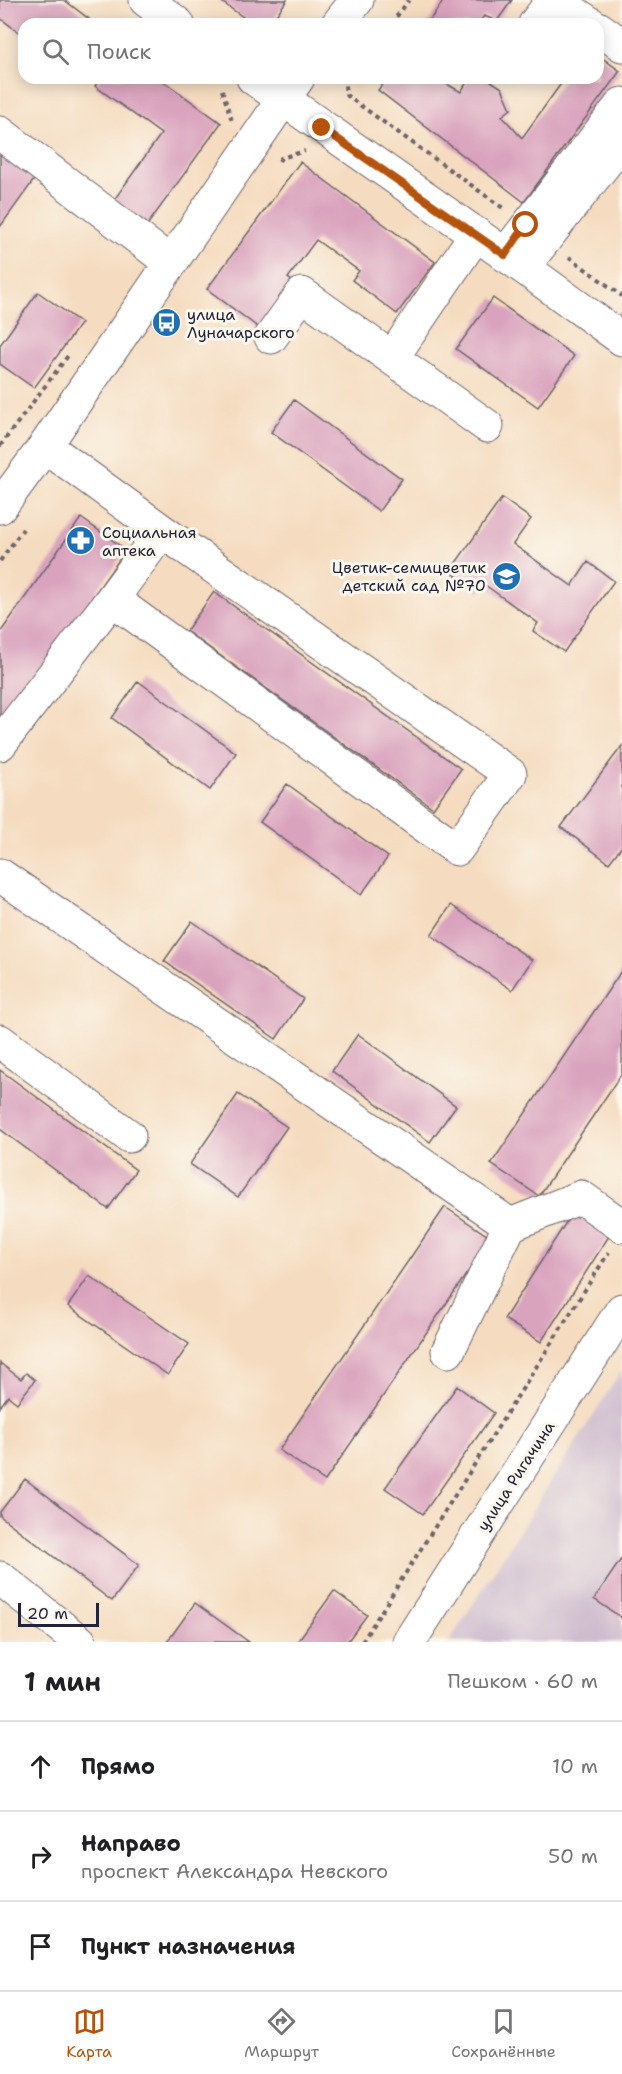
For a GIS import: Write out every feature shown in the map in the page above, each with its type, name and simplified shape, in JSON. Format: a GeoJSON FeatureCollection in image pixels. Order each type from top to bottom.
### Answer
{"type":"FeatureCollection","features":[{"type":"Feature","properties":{"kind":"main road"},"geometry":{"type":"LineString","coordinates":[[146,0],[170,18]]}},
{"type":"Feature","properties":{"kind":"main road"},"geometry":{"type":"LineString","coordinates":[[343,18],[357,0]]}},
{"type":"Feature","properties":{"kind":"main road"},"geometry":{"type":"LineString","coordinates":[[540,18],[554,0],[582,18]]}},
{"type":"Feature","properties":{"kind":"main road"},"geometry":{"type":"LineString","coordinates":[[604,32],[622,45]]}},
{"type":"Feature","properties":{"kind":"main road"},"geometry":{"type":"LineString","coordinates":[[274,84],[291,89],[476,234],[622,339]]}},
{"type":"Feature","properties":{"kind":"main road"},"geometry":{"type":"LineString","coordinates":[[0,507],[45,446],[291,89]]}},
{"type":"Feature","properties":{"kind":"main road"},"geometry":{"type":"LineString","coordinates":[[514,261],[536,233],[622,104]]}},
{"type":"Feature","properties":{"kind":"main road"},"geometry":{"type":"LineString","coordinates":[[0,133],[171,263]]}},
{"type":"Feature","properties":{"kind":"main road"},"geometry":{"type":"LineString","coordinates":[[536,233],[622,142]]}},
{"type":"Feature","properties":{"kind":"main road"},"geometry":{"type":"LineString","coordinates":[[392,358],[476,234]]}},
{"type":"Feature","properties":{"kind":"main road"},"geometry":{"type":"LineString","coordinates":[[271,337],[302,294],[487,426]]}},
{"type":"Feature","properties":{"kind":"main road"},"geometry":{"type":"LineString","coordinates":[[45,446],[162,531],[510,774],[457,849],[112,599]]}},
{"type":"Feature","properties":{"kind":"main road"},"geometry":{"type":"LineString","coordinates":[[0,744],[162,531]]}},
{"type":"Feature","properties":{"kind":"main road"},"geometry":{"type":"LineString","coordinates":[[0,875],[510,1225]]}},
{"type":"Feature","properties":{"kind":"main road"},"geometry":{"type":"LineString","coordinates":[[0,1041],[129,1136]]}},
{"type":"Feature","properties":{"kind":"main road"},"geometry":{"type":"LineString","coordinates":[[448,1350],[510,1225],[581,1197],[616,1239]]}},
{"type":"Feature","properties":{"kind":"main road","name":"улица Ригачина"},"geometry":{"type":"LineString","coordinates":[[409,1642],[622,1310]]}},
{"type":"Feature","properties":{"kind":"main road"},"geometry":{"type":"LineString","coordinates":[[0,1578],[80,1642]]}},
{"type":"Feature","properties":{"kind":"path"},"geometry":{"type":"LineString","coordinates":[[396,18],[409,0]]}},
{"type":"Feature","properties":{"kind":"path"},"geometry":{"type":"LineString","coordinates":[[346,84],[346,96],[622,296]]}},
{"type":"Feature","properties":{"kind":"path"},"geometry":{"type":"LineString","coordinates":[[222,90],[232,121]]}},
{"type":"Feature","properties":{"kind":"path"},"geometry":{"type":"LineString","coordinates":[[362,1642],[616,1239]]}},
{"type":"Feature","properties":{"kind":"shaded area"},"geometry":{"type":"Polygon","coordinates":[[[622,1370],[622,1642],[449,1642],[622,1370]]]}},
{"type":"Feature","properties":{"kind":"building"},"geometry":{"type":"Polygon","coordinates":[[[0,0],[64,0],[88,18],[18,18],[18,32],[0,18],[0,0]]]}},
{"type":"Feature","properties":{"kind":"building"},"geometry":{"type":"Polygon","coordinates":[[[219,0],[287,0],[274,18],[244,18],[219,0]]]}},
{"type":"Feature","properties":{"kind":"building"},"geometry":{"type":"Polygon","coordinates":[[[444,0],[512,0],[499,18],[484,16],[482,18],[431,18],[444,0]]]}},
{"type":"Feature","properties":{"kind":"building"},"geometry":{"type":"Polygon","coordinates":[[[604,59],[620,71],[524,202],[378,90],[382,84],[447,84],[461,92],[466,84],[496,84],[502,88],[511,109],[502,116],[522,138],[561,84],[604,84],[604,59]]]}},
{"type":"Feature","properties":{"kind":"building"},"geometry":{"type":"Polygon","coordinates":[[[96,84],[167,84],[221,123],[148,224],[114,200],[161,134],[95,86],[96,84]]]}},
{"type":"Feature","properties":{"kind":"building"},"geometry":{"type":"Polygon","coordinates":[[[0,144],[39,173],[0,227],[0,144]]]}},
{"type":"Feature","properties":{"kind":"building"},"geometry":{"type":"Polygon","coordinates":[[[300,162],[435,262],[397,314],[352,280],[359,271],[316,240],[288,278],[293,282],[259,328],[207,289],[300,162]]]}},
{"type":"Feature","properties":{"kind":"building"},"geometry":{"type":"Polygon","coordinates":[[[38,292],[81,323],[34,388],[0,364],[0,345],[38,292]]]}},
{"type":"Feature","properties":{"kind":"building"},"geometry":{"type":"Polygon","coordinates":[[[493,298],[574,356],[538,407],[456,349],[493,298]]]}},
{"type":"Feature","properties":{"kind":"building"},"geometry":{"type":"Polygon","coordinates":[[[294,400],[402,479],[379,511],[271,432],[294,400]]]}},
{"type":"Feature","properties":{"kind":"building","name":"Цветик-семицветик детский сад №70"},"geometry":{"type":"Polygon","coordinates":[[[502,498],[531,519],[513,544],[572,586],[588,562],[614,581],[564,652],[533,631],[538,623],[485,585],[480,593],[450,571],[502,498]]]}},
{"type":"Feature","properties":{"kind":"building"},"geometry":{"type":"Polygon","coordinates":[[[81,518],[126,550],[0,727],[0,633],[81,518]]]}},
{"type":"Feature","properties":{"kind":"building"},"geometry":{"type":"Polygon","coordinates":[[[214,592],[461,769],[433,808],[186,631],[214,592]]]}},
{"type":"Feature","properties":{"kind":"building"},"geometry":{"type":"Polygon","coordinates":[[[138,681],[236,753],[210,790],[112,718],[138,681]]]}},
{"type":"Feature","properties":{"kind":"building"},"geometry":{"type":"Polygon","coordinates":[[[622,746],[622,846],[609,863],[561,827],[622,746]]]}},
{"type":"Feature","properties":{"kind":"building"},"geometry":{"type":"Polygon","coordinates":[[[287,784],[388,857],[361,895],[260,822],[287,784]]]}},
{"type":"Feature","properties":{"kind":"building"},"geometry":{"type":"Polygon","coordinates":[[[451,905],[532,960],[512,990],[431,935],[451,905]]]}},
{"type":"Feature","properties":{"kind":"building"},"geometry":{"type":"Polygon","coordinates":[[[192,921],[303,999],[276,1039],[164,961],[192,921]]]}},
{"type":"Feature","properties":{"kind":"building"},"geometry":{"type":"Polygon","coordinates":[[[622,970],[622,1073],[539,1196],[491,1164],[622,970]]]}},
{"type":"Feature","properties":{"kind":"building"},"geometry":{"type":"Polygon","coordinates":[[[358,1034],[456,1106],[430,1142],[332,1071],[358,1034]]]}},
{"type":"Feature","properties":{"kind":"building"},"geometry":{"type":"Polygon","coordinates":[[[0,1070],[136,1170],[108,1209],[0,1129],[0,1070]]]}},
{"type":"Feature","properties":{"kind":"building"},"geometry":{"type":"Polygon","coordinates":[[[238,1094],[287,1127],[238,1197],[190,1164],[238,1094]]]}},
{"type":"Feature","properties":{"kind":"building"},"geometry":{"type":"Polygon","coordinates":[[[445,1207],[491,1238],[325,1481],[279,1450],[445,1207]]]}},
{"type":"Feature","properties":{"kind":"building"},"geometry":{"type":"Polygon","coordinates":[[[574,1210],[611,1233],[541,1342],[504,1319],[574,1210]]]}},
{"type":"Feature","properties":{"kind":"building"},"geometry":{"type":"Polygon","coordinates":[[[89,1276],[189,1344],[168,1375],[68,1306],[89,1276]]]}},
{"type":"Feature","properties":{"kind":"building"},"geometry":{"type":"Polygon","coordinates":[[[0,1363],[21,1379],[26,1373],[35,1380],[17,1403],[8,1396],[0,1407],[0,1363]]]}},
{"type":"Feature","properties":{"kind":"building"},"geometry":{"type":"Polygon","coordinates":[[[457,1386],[494,1413],[423,1514],[385,1488],[457,1386]]]}},
{"type":"Feature","properties":{"kind":"building"},"geometry":{"type":"Polygon","coordinates":[[[25,1479],[139,1565],[112,1601],[0,1516],[0,1512],[25,1479]]]}},
{"type":"Feature","properties":{"kind":"building"},"geometry":{"type":"Polygon","coordinates":[[[622,1558],[622,1618],[594,1599],[622,1558]]]}},
{"type":"Feature","properties":{"kind":"building"},"geometry":{"type":"Polygon","coordinates":[[[334,1591],[367,1615],[347,1642],[297,1642],[334,1591]]]}},
{"type":"Feature","properties":{"kind":"building"},"geometry":{"type":"Polygon","coordinates":[[[195,1603],[249,1642],[167,1642],[195,1603]]]}},
{"type":"Feature","properties":{"kind":"place","name":"улица Луначарского"},"geometry":{"type":"Point","coordinates":[166,323]}},
{"type":"Feature","properties":{"kind":"place","name":"Социальная аптека"},"geometry":{"type":"Point","coordinates":[81,541]}},
{"type":"Feature","properties":{"kind":"place","name":"Цветик-семицветик детский сад №70"},"geometry":{"type":"Point","coordinates":[507,576]}},
{"type":"Feature","properties":{"kind":"route"},"geometry":{"type":"LineString","coordinates":[[322,128],[505,255],[526,225]]}}]}
